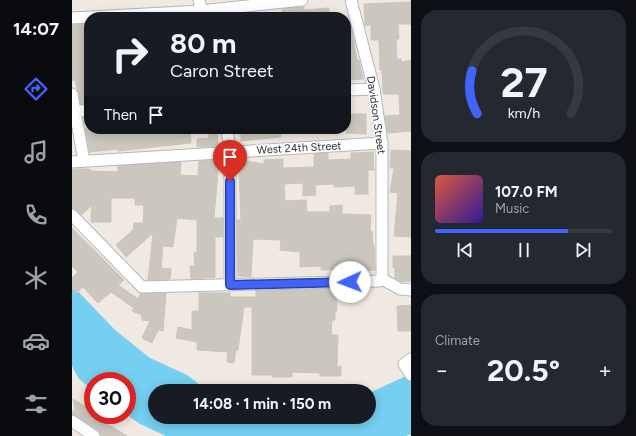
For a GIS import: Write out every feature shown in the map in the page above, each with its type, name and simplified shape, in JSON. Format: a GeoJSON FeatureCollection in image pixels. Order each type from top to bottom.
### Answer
{"type":"FeatureCollection","features":[{"type":"Feature","properties":{"kind":"street"},"geometry":{"type":"LineString","coordinates":[[199,0],[202,12]]}},
{"type":"Feature","properties":{"kind":"street"},"geometry":{"type":"LineString","coordinates":[[216,12],[302,0]]}},
{"type":"Feature","properties":{"kind":"street","name":"Davidson Street"},"geometry":{"type":"LineString","coordinates":[[351,0],[374,89],[382,143],[384,276],[382,280]]}},
{"type":"Feature","properties":{"kind":"street"},"geometry":{"type":"LineString","coordinates":[[72,18],[84,18]]}},
{"type":"Feature","properties":{"kind":"street"},"geometry":{"type":"LineString","coordinates":[[351,90],[374,89]]}},
{"type":"Feature","properties":{"kind":"street"},"geometry":{"type":"LineString","coordinates":[[72,94],[84,161]]}},
{"type":"Feature","properties":{"kind":"street"},"geometry":{"type":"LineString","coordinates":[[74,111],[84,110]]}},
{"type":"Feature","properties":{"kind":"street"},"geometry":{"type":"LineString","coordinates":[[228,134],[230,152],[230,285]]}},
{"type":"Feature","properties":{"kind":"street","name":"West 24th Street"},"geometry":{"type":"LineString","coordinates":[[72,162],[382,143]]}},
{"type":"Feature","properties":{"kind":"street"},"geometry":{"type":"LineString","coordinates":[[72,215],[142,287],[382,280],[400,289],[411,290]]}},
{"type":"Feature","properties":{"kind":"street"},"geometry":{"type":"LineString","coordinates":[[72,421],[94,436]]}},
{"type":"Feature","properties":{"kind":"water"},"geometry":{"type":"Polygon","coordinates":[[[72,285],[115,330],[150,358],[187,375],[199,384],[148,384],[148,424],[376,424],[376,390],[404,377],[411,372],[411,434],[406,436],[166,436],[136,421],[136,372],[84,372],[84,383],[79,379],[72,366],[72,285]]]}},
{"type":"Feature","properties":{"kind":"building"},"geometry":{"type":"Polygon","coordinates":[[[411,2],[411,24],[398,24],[399,39],[396,39],[397,59],[401,59],[401,62],[411,60],[411,131],[388,133],[385,116],[400,115],[399,94],[383,94],[382,70],[380,70],[379,40],[371,40],[371,25],[365,26],[364,4],[411,2]]]}},
{"type":"Feature","properties":{"kind":"building"},"geometry":{"type":"Polygon","coordinates":[[[304,7],[304,10],[329,8],[329,12],[282,12],[282,9],[304,7]]]}},
{"type":"Feature","properties":{"kind":"building"},"geometry":{"type":"Polygon","coordinates":[[[84,24],[84,104],[81,104],[75,80],[72,81],[72,25],[84,24]]]}},
{"type":"Feature","properties":{"kind":"building"},"geometry":{"type":"Polygon","coordinates":[[[351,26],[357,60],[359,60],[363,79],[351,80],[351,26]]]}},
{"type":"Feature","properties":{"kind":"building"},"geometry":{"type":"Polygon","coordinates":[[[351,114],[366,114],[366,134],[351,133],[351,114]]]}},
{"type":"Feature","properties":{"kind":"building"},"geometry":{"type":"Polygon","coordinates":[[[86,134],[190,134],[191,143],[118,151],[118,149],[90,152],[86,134]]]}},
{"type":"Feature","properties":{"kind":"building"},"geometry":{"type":"Polygon","coordinates":[[[209,134],[217,134],[218,146],[197,147],[197,139],[209,138],[209,134]]]}},
{"type":"Feature","properties":{"kind":"building"},"geometry":{"type":"Polygon","coordinates":[[[241,134],[281,134],[281,137],[241,141],[241,134]]]}},
{"type":"Feature","properties":{"kind":"building"},"geometry":{"type":"Polygon","coordinates":[[[391,150],[411,151],[411,237],[394,236],[398,193],[390,192],[394,168],[390,168],[391,150]]]}},
{"type":"Feature","properties":{"kind":"building"},"geometry":{"type":"Polygon","coordinates":[[[373,152],[374,170],[368,170],[368,194],[355,194],[355,186],[334,187],[334,184],[315,185],[316,195],[303,196],[303,183],[284,184],[285,201],[306,200],[307,212],[330,212],[330,206],[342,205],[342,214],[371,215],[370,232],[372,231],[374,245],[375,270],[341,272],[341,269],[321,270],[321,266],[300,267],[300,252],[280,250],[281,240],[253,239],[251,277],[238,276],[237,220],[241,220],[240,160],[264,164],[264,160],[283,159],[283,168],[314,167],[314,154],[328,153],[328,160],[351,159],[351,153],[373,152]]]}},
{"type":"Feature","properties":{"kind":"building"},"geometry":{"type":"Polygon","coordinates":[[[219,160],[214,218],[223,218],[223,237],[215,237],[215,277],[191,279],[190,266],[195,266],[194,253],[197,252],[197,220],[177,218],[173,247],[163,246],[161,268],[171,269],[170,279],[148,280],[153,233],[126,257],[116,245],[133,230],[134,223],[143,223],[144,205],[135,205],[135,198],[111,198],[111,222],[91,222],[92,205],[82,215],[72,208],[72,169],[118,172],[118,166],[181,162],[180,175],[198,176],[199,161],[219,160]]]}},
{"type":"Feature","properties":{"kind":"building"},"geometry":{"type":"Polygon","coordinates":[[[72,228],[124,280],[118,285],[138,299],[140,294],[166,293],[163,331],[158,330],[152,343],[142,338],[150,321],[142,320],[142,315],[132,311],[134,308],[111,292],[98,303],[83,287],[77,293],[72,288],[72,278],[78,272],[72,266],[72,228]]]}},
{"type":"Feature","properties":{"kind":"building"},"geometry":{"type":"Polygon","coordinates":[[[393,256],[411,256],[411,281],[402,282],[395,278],[393,256]]]}},
{"type":"Feature","properties":{"kind":"building"},"geometry":{"type":"Polygon","coordinates":[[[340,289],[340,296],[336,296],[337,311],[335,311],[335,320],[332,320],[331,335],[338,335],[337,367],[341,366],[341,376],[320,376],[320,373],[292,372],[292,377],[252,375],[252,307],[244,307],[238,350],[236,350],[234,363],[227,362],[228,352],[197,350],[197,342],[176,338],[178,327],[192,330],[192,311],[199,311],[199,293],[230,293],[230,297],[256,297],[256,291],[340,289]]]}},
{"type":"Feature","properties":{"kind":"building"},"geometry":{"type":"Polygon","coordinates":[[[411,305],[411,331],[398,331],[397,306],[411,305]]]}},
{"type":"Feature","properties":{"kind":"building"},"geometry":{"type":"Polygon","coordinates":[[[73,399],[84,406],[84,421],[72,414],[75,408],[73,399]]]}},
{"type":"Feature","properties":{"kind":"building"},"geometry":{"type":"Polygon","coordinates":[[[88,424],[107,424],[127,436],[101,436],[98,430],[88,424]]]}},
{"type":"Feature","properties":{"kind":"route"},"geometry":{"type":"LineString","coordinates":[[230,181],[230,285],[350,282]]}}]}
